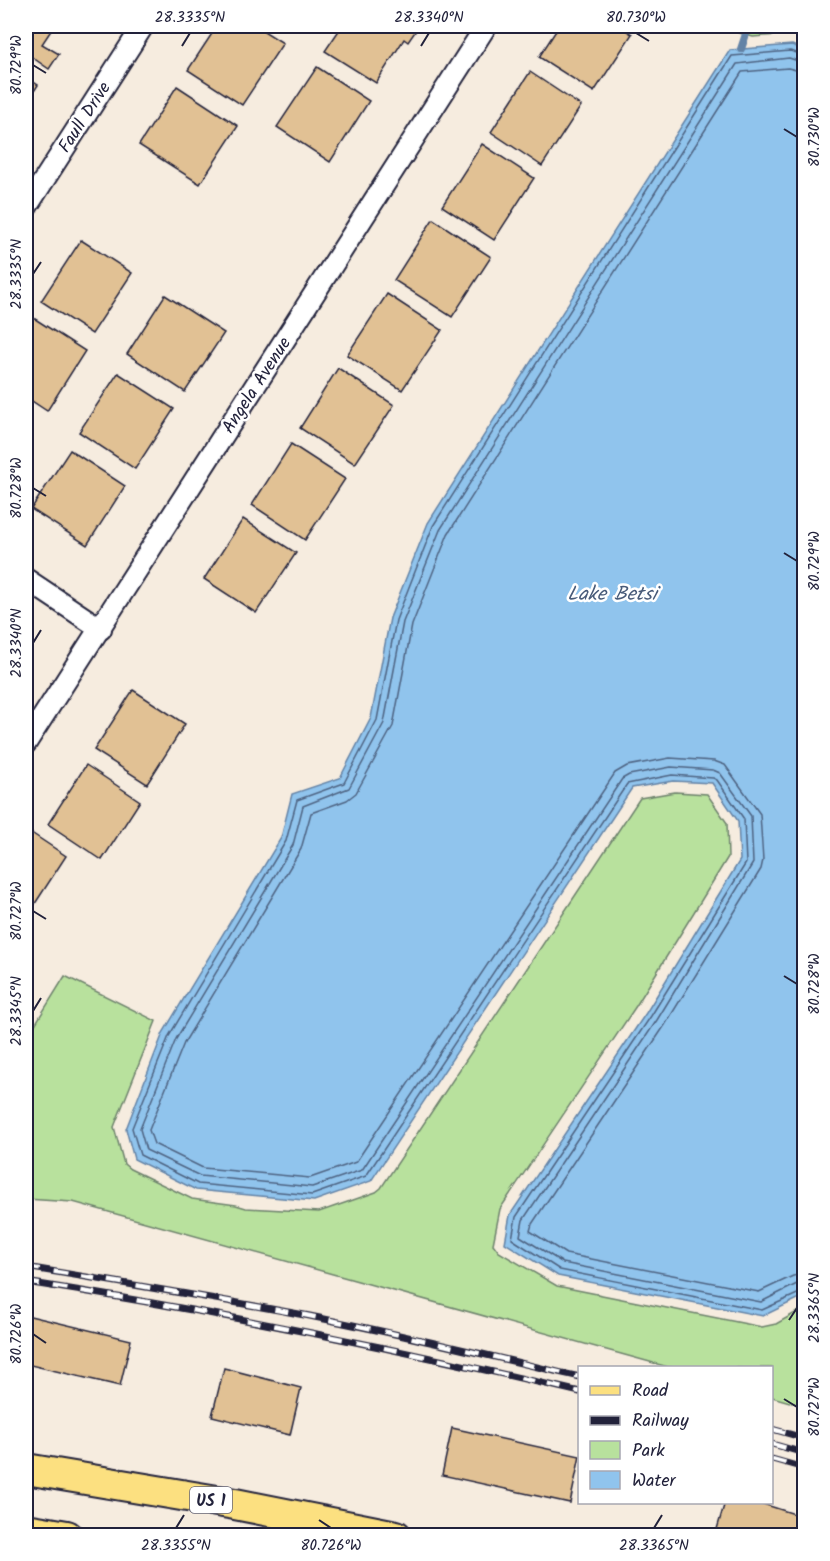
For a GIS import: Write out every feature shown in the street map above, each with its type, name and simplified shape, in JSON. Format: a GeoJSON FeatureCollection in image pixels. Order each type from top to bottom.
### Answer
{"type":"FeatureCollection","features":[{"type":"Feature","properties":{"kind":"main road","name":"US 1"},"geometry":{"type":"LineString","coordinates":[[26,1469],[235,1504],[394,1535]]}},
{"type":"Feature","properties":{"kind":"main road"},"geometry":{"type":"LineString","coordinates":[[26,1529],[67,1536]]}},
{"type":"Feature","properties":{"kind":"street","name":"Faull Drive"},"geometry":{"type":"LineString","coordinates":[[26,208],[142,26]]}},
{"type":"Feature","properties":{"kind":"street","name":"Angela Avenue"},"geometry":{"type":"LineString","coordinates":[[26,743],[486,26]]}},
{"type":"Feature","properties":{"kind":"street"},"geometry":{"type":"LineString","coordinates":[[26,579],[100,629]]}},
{"type":"Feature","properties":{"kind":"green space"},"geometry":{"type":"Polygon","coordinates":[[[737,26],[804,26],[804,39],[792,34],[753,37],[733,31],[737,26]]]}},
{"type":"Feature","properties":{"kind":"green space"},"geometry":{"type":"Polygon","coordinates":[[[675,792],[707,794],[727,823],[728,857],[636,1006],[500,1209],[493,1244],[499,1252],[557,1286],[762,1327],[776,1324],[804,1308],[804,1406],[773,1397],[773,1366],[664,1366],[73,1202],[26,1199],[26,1039],[65,976],[156,1021],[114,1127],[124,1164],[130,1169],[192,1199],[246,1208],[319,1212],[376,1192],[381,1188],[640,798],[675,792]]]}},
{"type":"Feature","properties":{"kind":"water","name":"Lake Betsi"},"geometry":{"type":"Polygon","coordinates":[[[792,45],[804,50],[804,1296],[763,1316],[558,1276],[505,1243],[510,1215],[646,1013],[740,860],[738,821],[712,783],[673,781],[632,788],[371,1181],[314,1201],[196,1190],[134,1159],[126,1129],[163,1033],[281,838],[292,794],[340,778],[371,718],[390,618],[428,523],[730,50],[792,45]]]}},
{"type":"Feature","properties":{"kind":"building"},"geometry":{"type":"Polygon","coordinates":[[[26,26],[54,26],[42,44],[59,54],[49,69],[26,53],[26,26]]]}},
{"type":"Feature","properties":{"kind":"building"},"geometry":{"type":"Polygon","coordinates":[[[217,26],[256,26],[283,43],[242,105],[188,70],[217,26]]]}},
{"type":"Feature","properties":{"kind":"building"},"geometry":{"type":"Polygon","coordinates":[[[342,26],[419,26],[408,42],[404,39],[376,83],[325,51],[342,26]]]}},
{"type":"Feature","properties":{"kind":"building"},"geometry":{"type":"Polygon","coordinates":[[[559,26],[619,26],[632,34],[594,92],[539,57],[559,26]]]}},
{"type":"Feature","properties":{"kind":"building"},"geometry":{"type":"Polygon","coordinates":[[[317,67],[369,101],[330,162],[277,127],[317,67]]]}},
{"type":"Feature","properties":{"kind":"building"},"geometry":{"type":"Polygon","coordinates":[[[530,72],[581,106],[542,166],[491,132],[530,72]]]}},
{"type":"Feature","properties":{"kind":"building"},"geometry":{"type":"Polygon","coordinates":[[[26,77],[38,85],[29,99],[26,96],[26,77]]]}},
{"type":"Feature","properties":{"kind":"building"},"geometry":{"type":"Polygon","coordinates":[[[177,86],[238,126],[200,184],[139,145],[177,86]]]}},
{"type":"Feature","properties":{"kind":"building"},"geometry":{"type":"Polygon","coordinates":[[[482,144],[534,178],[494,240],[442,206],[482,144]]]}},
{"type":"Feature","properties":{"kind":"building"},"geometry":{"type":"Polygon","coordinates":[[[433,219],[491,257],[452,317],[394,280],[433,219]]]}},
{"type":"Feature","properties":{"kind":"building"},"geometry":{"type":"Polygon","coordinates":[[[81,240],[132,273],[92,334],[41,301],[81,240]]]}},
{"type":"Feature","properties":{"kind":"building"},"geometry":{"type":"Polygon","coordinates":[[[387,294],[442,330],[402,390],[347,355],[387,294]]]}},
{"type":"Feature","properties":{"kind":"building"},"geometry":{"type":"Polygon","coordinates":[[[165,295],[224,333],[185,392],[127,354],[165,295]]]}},
{"type":"Feature","properties":{"kind":"building"},"geometry":{"type":"Polygon","coordinates":[[[32,317],[85,351],[47,411],[26,397],[26,327],[32,317]]]}},
{"type":"Feature","properties":{"kind":"building"},"geometry":{"type":"Polygon","coordinates":[[[338,368],[394,405],[355,464],[300,428],[338,368]]]}},
{"type":"Feature","properties":{"kind":"building"},"geometry":{"type":"Polygon","coordinates":[[[118,373],[174,409],[135,469],[79,432],[118,373]]]}},
{"type":"Feature","properties":{"kind":"building"},"geometry":{"type":"Polygon","coordinates":[[[291,444],[345,479],[305,540],[252,505],[291,444]]]}},
{"type":"Feature","properties":{"kind":"building"},"geometry":{"type":"Polygon","coordinates":[[[70,450],[125,486],[87,545],[31,509],[70,450]]]}},
{"type":"Feature","properties":{"kind":"building"},"geometry":{"type":"Polygon","coordinates":[[[243,519],[296,553],[256,613],[204,579],[243,519]]]}},
{"type":"Feature","properties":{"kind":"building"},"geometry":{"type":"Polygon","coordinates":[[[133,690],[185,724],[147,784],[94,750],[133,690]]]}},
{"type":"Feature","properties":{"kind":"building"},"geometry":{"type":"Polygon","coordinates":[[[86,765],[140,801],[102,860],[48,824],[86,765]]]}},
{"type":"Feature","properties":{"kind":"building"},"geometry":{"type":"Polygon","coordinates":[[[30,832],[66,856],[27,916],[26,838],[30,832]]]}},
{"type":"Feature","properties":{"kind":"building"},"geometry":{"type":"Polygon","coordinates":[[[26,1315],[131,1340],[120,1386],[26,1364],[26,1315]]]}},
{"type":"Feature","properties":{"kind":"building"},"geometry":{"type":"Polygon","coordinates":[[[224,1368],[301,1388],[290,1435],[212,1416],[224,1368]]]}},
{"type":"Feature","properties":{"kind":"building"},"geometry":{"type":"Polygon","coordinates":[[[452,1428],[578,1456],[570,1503],[442,1475],[452,1428]]]}},
{"type":"Feature","properties":{"kind":"building"},"geometry":{"type":"Polygon","coordinates":[[[724,1504],[763,1504],[804,1517],[804,1536],[715,1536],[724,1504]]]}},
{"type":"Feature","properties":{"kind":"waterway"},"geometry":{"type":"LineString","coordinates":[[741,49],[748,28]]}},
{"type":"Feature","properties":{"kind":"railway"},"geometry":{"type":"LineString","coordinates":[[26,1267],[299,1314],[578,1377]]}},
{"type":"Feature","properties":{"kind":"railway"},"geometry":{"type":"LineString","coordinates":[[26,1282],[304,1331],[578,1392]]}},
{"type":"Feature","properties":{"kind":"railway"},"geometry":{"type":"LineString","coordinates":[[773,1429],[804,1438]]}},
{"type":"Feature","properties":{"kind":"railway"},"geometry":{"type":"LineString","coordinates":[[773,1444],[804,1453]]}},
{"type":"Feature","properties":{"kind":"railway"},"geometry":{"type":"LineString","coordinates":[[773,1459],[804,1468]]}}]}
